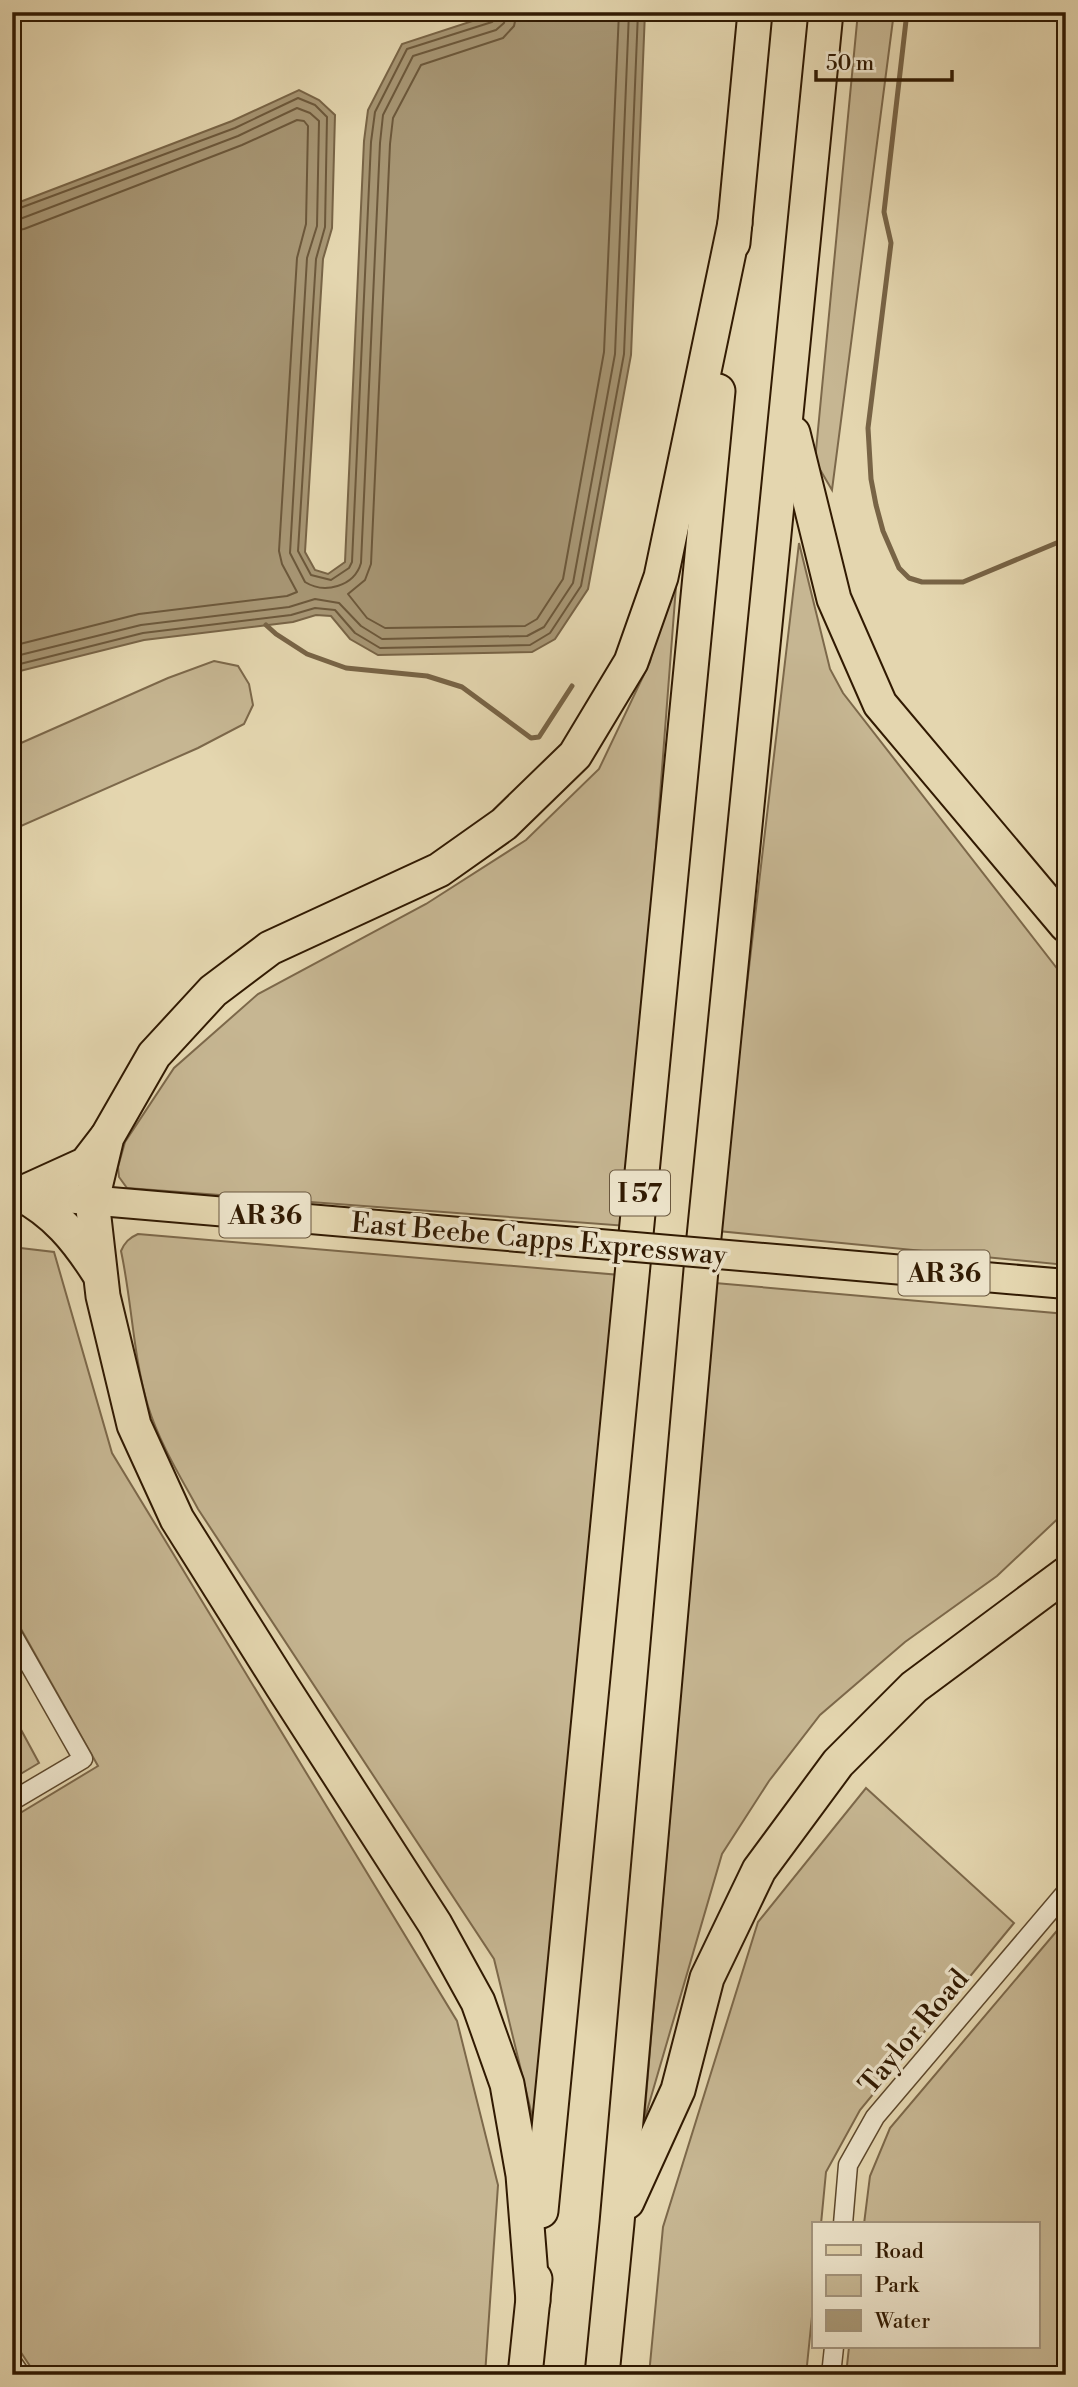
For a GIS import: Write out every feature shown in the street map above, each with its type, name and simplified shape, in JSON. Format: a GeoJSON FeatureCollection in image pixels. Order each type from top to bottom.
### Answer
{"type":"FeatureCollection","features":[{"type":"Feature","properties":{"kind":"highway","name":"I 57"},"geometry":{"type":"LineString","coordinates":[[525,2375],[755,12]]}},
{"type":"Feature","properties":{"kind":"highway","name":"I 57"},"geometry":{"type":"LineString","coordinates":[[602,2375],[703,1247],[826,12]]}},
{"type":"Feature","properties":{"kind":"highway"},"geometry":{"type":"LineString","coordinates":[[16,1194],[86,1164],[107,1137],[155,1055],[213,991],[270,947],[439,870],[504,824],[575,755],[631,662],[661,577],[735,223]]}},
{"type":"Feature","properties":{"kind":"highway"},"geometry":{"type":"LineString","coordinates":[[787,410],[834,599],[880,704],[1066,925]]}},
{"type":"Feature","properties":{"kind":"highway"},"geometry":{"type":"LineString","coordinates":[[107,1137],[92,1200],[103,1296],[134,1425],[177,1519],[435,1924],[478,2002],[507,2084],[523,2175],[533,2301]]}},
{"type":"Feature","properties":{"kind":"highway"},"geometry":{"type":"LineString","coordinates":[[16,1194],[42,1205],[73,1236],[100,1274]]}},
{"type":"Feature","properties":{"kind":"highway"},"geometry":{"type":"LineString","coordinates":[[617,2223],[678,2090],[707,1978],[759,1870],[838,1763],[914,1687],[1066,1574]]}},
{"type":"Feature","properties":{"kind":"main road","name":"East Beebe Capps Expressway"},"geometry":{"type":"LineString","coordinates":[[16,1194],[1066,1284]]}},
{"type":"Feature","properties":{"kind":"street"},"geometry":{"type":"LineString","coordinates":[[12,1634],[83,1759],[12,1801]]}},
{"type":"Feature","properties":{"kind":"street","name":"Taylor Road"},"geometry":{"type":"LineString","coordinates":[[843,2222],[848,2165],[875,2117],[1066,1892]]}},
{"type":"Feature","properties":{"kind":"street"},"geometry":{"type":"LineString","coordinates":[[831,2375],[834,2348]]}},
{"type":"Feature","properties":{"kind":"street"},"geometry":{"type":"LineString","coordinates":[[12,2362],[21,2375]]}},
{"type":"Feature","properties":{"kind":"green space"},"geometry":{"type":"Polygon","coordinates":[[[858,12],[894,12],[832,490],[815,461],[858,12]]]}},
{"type":"Feature","properties":{"kind":"green space"},"geometry":{"type":"Polygon","coordinates":[[[682,508],[627,1226],[127,1188],[119,1177],[118,1167],[125,1142],[174,1068],[258,994],[426,904],[526,840],[599,769],[650,662],[682,508]]]}},
{"type":"Feature","properties":{"kind":"green space"},"geometry":{"type":"Polygon","coordinates":[[[799,543],[830,669],[843,693],[1066,980],[1066,1265],[718,1231],[799,543]]]}},
{"type":"Feature","properties":{"kind":"green space"},"geometry":{"type":"Polygon","coordinates":[[[214,661],[238,666],[249,684],[253,705],[244,724],[198,748],[12,830],[12,747],[168,678],[214,661]]]}},
{"type":"Feature","properties":{"kind":"green space"},"geometry":{"type":"Polygon","coordinates":[[[138,1234],[620,1275],[537,2136],[494,1959],[198,1509],[158,1433],[139,1368],[121,1251],[132,1237],[138,1234]]]}},
{"type":"Feature","properties":{"kind":"green space"},"geometry":{"type":"Polygon","coordinates":[[[12,1247],[54,1252],[112,1453],[457,2021],[498,2185],[485,2375],[36,2375],[12,2339],[12,1818],[98,1766],[12,1613],[12,1247]]]}},
{"type":"Feature","properties":{"kind":"green space"},"geometry":{"type":"Polygon","coordinates":[[[715,1283],[1066,1314],[1066,1511],[997,1576],[905,1642],[820,1715],[769,1781],[722,1854],[644,2121],[715,1283]]]}},
{"type":"Feature","properties":{"kind":"green space"},"geometry":{"type":"Polygon","coordinates":[[[12,1713],[39,1763],[12,1779],[12,1713]]]}},
{"type":"Feature","properties":{"kind":"green space"},"geometry":{"type":"Polygon","coordinates":[[[866,1788],[1014,1923],[860,2110],[826,2172],[821,2222],[812,2222],[812,2316],[806,2375],[649,2375],[663,2227],[758,1922],[866,1788]]]}},
{"type":"Feature","properties":{"kind":"green space"},"geometry":{"type":"Polygon","coordinates":[[[1066,1920],[1066,2375],[846,2375],[849,2348],[1040,2348],[1040,2222],[864,2222],[870,2176],[890,2128],[1066,1920]]]}},
{"type":"Feature","properties":{"kind":"water"},"geometry":{"type":"Polygon","coordinates":[[[500,12],[645,12],[631,355],[588,589],[555,639],[532,652],[378,655],[350,639],[331,616],[316,615],[293,622],[144,640],[12,673],[12,205],[232,121],[299,90],[319,100],[335,115],[332,228],[323,259],[305,552],[315,570],[328,574],[345,562],[364,141],[368,110],[402,44],[500,12]]]}},
{"type":"Feature","properties":{"kind":"waterway"},"geometry":{"type":"LineString","coordinates":[[907,12],[884,212],[891,243],[868,428],[871,479],[883,531],[899,568],[909,578],[922,582],[963,582],[1066,539]]}},
{"type":"Feature","properties":{"kind":"waterway"},"geometry":{"type":"LineString","coordinates":[[266,625],[307,654],[346,668],[427,676],[462,687],[531,738],[539,737],[572,686]]}}]}
